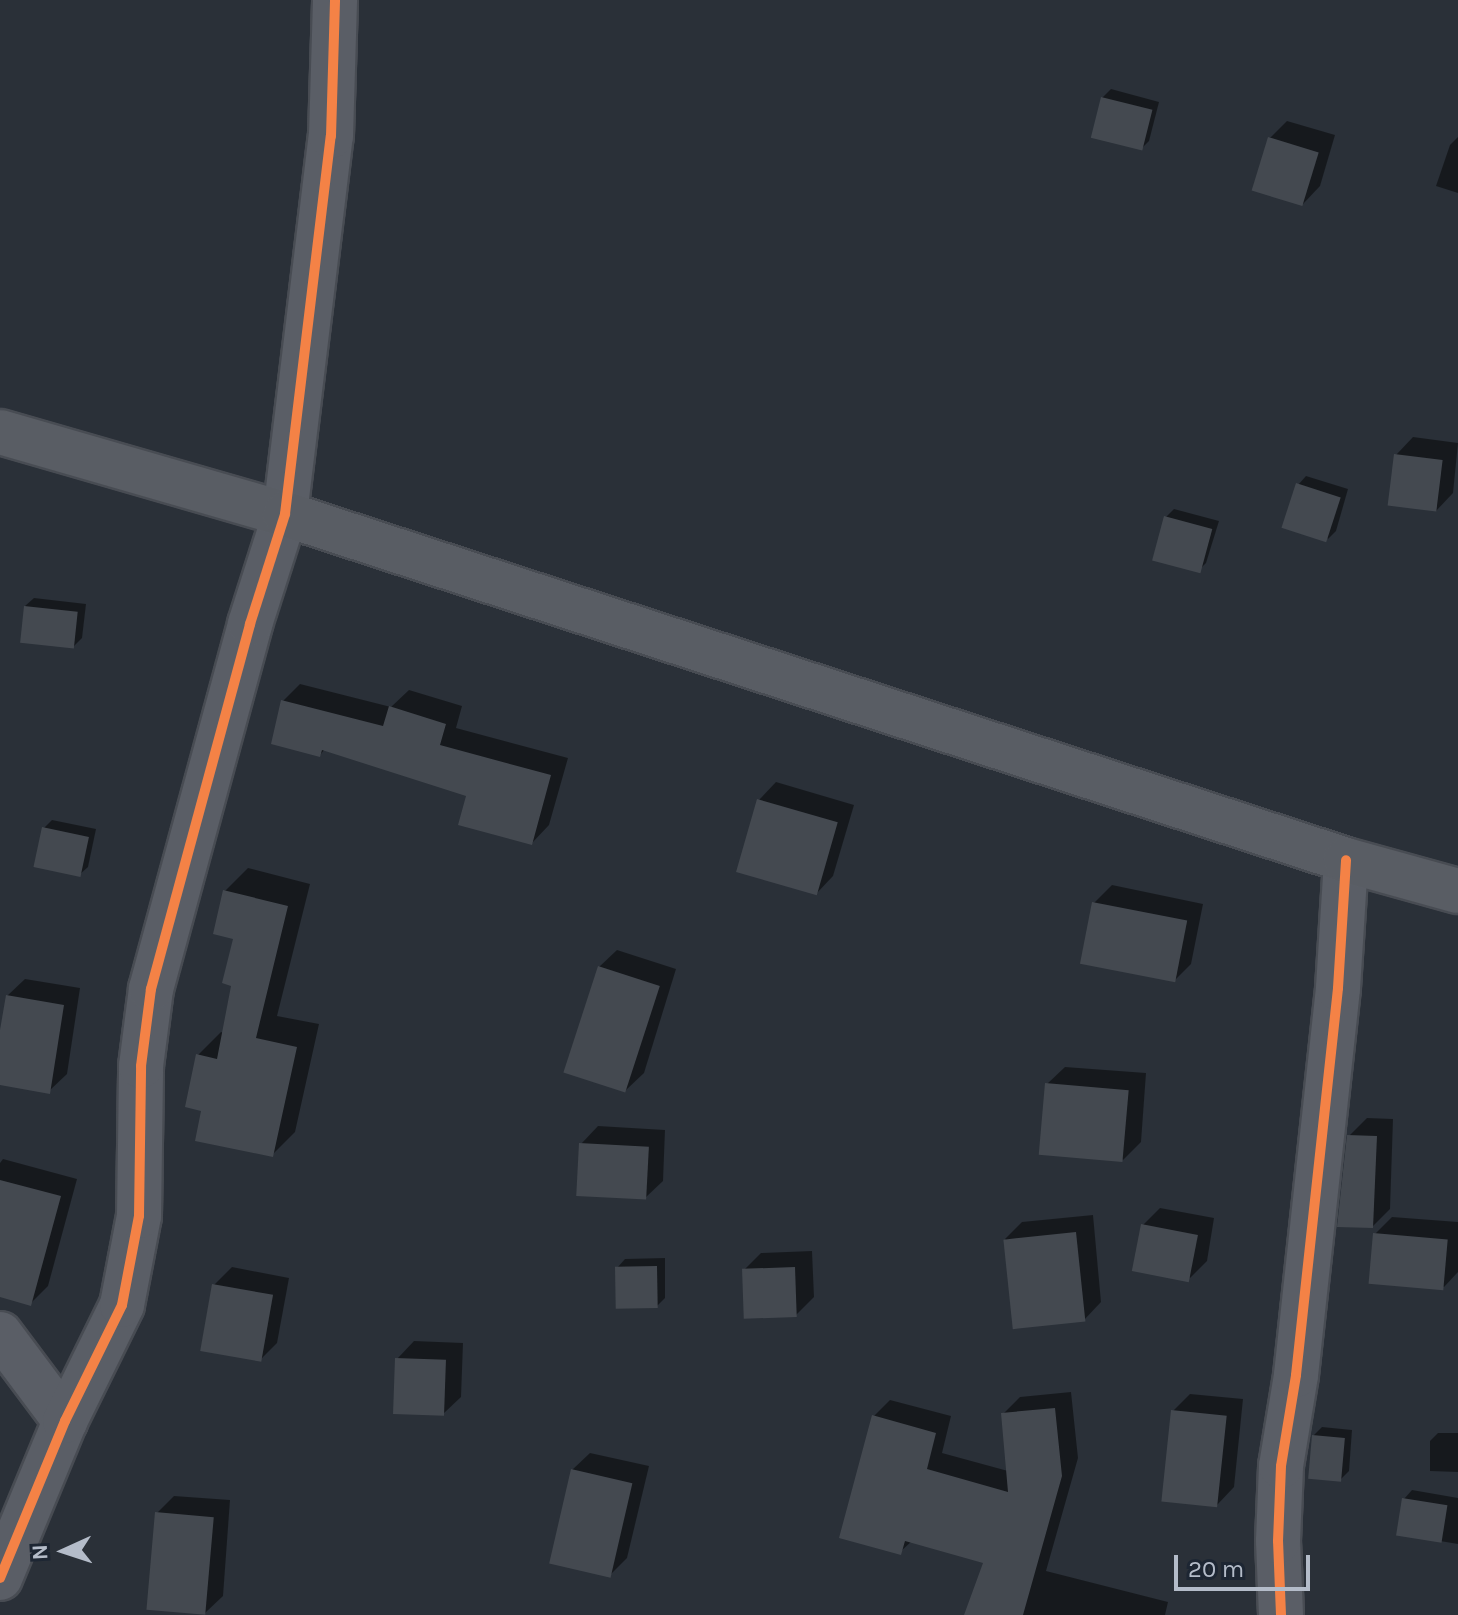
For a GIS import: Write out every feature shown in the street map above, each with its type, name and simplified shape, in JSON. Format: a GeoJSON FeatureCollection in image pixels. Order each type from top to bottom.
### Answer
{"type":"FeatureCollection","features":[{"type":"Feature","properties":{"kind":"main road"},"geometry":{"type":"LineString","coordinates":[[0,432],[285,514],[1346,860],[1458,891]]}},
{"type":"Feature","properties":{"kind":"street"},"geometry":{"type":"LineString","coordinates":[[0,1578],[65,1421],[122,1305],[139,1216],[141,1066],[151,989],[250,624],[285,514],[331,136],[335,0]]}},
{"type":"Feature","properties":{"kind":"street"},"geometry":{"type":"LineString","coordinates":[[1281,1615],[1281,1466],[1296,1375],[1337,1003],[1346,860]]}},
{"type":"Feature","properties":{"kind":"street"},"geometry":{"type":"LineString","coordinates":[[0,1334],[65,1421]]}},
{"type":"Feature","properties":{"kind":"building"},"geometry":{"type":"Polygon","coordinates":[[[1101,97],[1152,110],[1142,151],[1091,138],[1101,97]]]}},
{"type":"Feature","properties":{"kind":"building"},"geometry":{"type":"Polygon","coordinates":[[[1268,137],[1319,152],[1302,206],[1252,191],[1268,137]]]}},
{"type":"Feature","properties":{"kind":"building"},"geometry":{"type":"Polygon","coordinates":[[[1394,454],[1443,460],[1436,512],[1388,506],[1394,454]]]}},
{"type":"Feature","properties":{"kind":"building"},"geometry":{"type":"Polygon","coordinates":[[[1296,483],[1341,498],[1326,542],[1281,528],[1296,483]]]}},
{"type":"Feature","properties":{"kind":"building"},"geometry":{"type":"Polygon","coordinates":[[[1164,516],[1212,529],[1200,573],[1152,560],[1164,516]]]}},
{"type":"Feature","properties":{"kind":"building"},"geometry":{"type":"Polygon","coordinates":[[[24,606],[78,612],[74,648],[20,643],[24,606]]]}},
{"type":"Feature","properties":{"kind":"building"},"geometry":{"type":"Polygon","coordinates":[[[281,700],[383,726],[389,706],[446,724],[440,745],[551,775],[532,845],[458,825],[466,796],[322,750],[320,757],[271,744],[281,700]]]}},
{"type":"Feature","properties":{"kind":"building"},"geometry":{"type":"Polygon","coordinates":[[[757,799],[838,822],[817,895],[736,872],[757,799]]]}},
{"type":"Feature","properties":{"kind":"building"},"geometry":{"type":"Polygon","coordinates":[[[42,827],[89,837],[80,877],[33,867],[42,827]]]}},
{"type":"Feature","properties":{"kind":"building"},"geometry":{"type":"Polygon","coordinates":[[[223,890],[288,906],[256,1038],[297,1047],[273,1157],[195,1141],[201,1111],[185,1107],[196,1054],[217,1059],[231,986],[222,983],[233,939],[213,934],[223,890]]]}},
{"type":"Feature","properties":{"kind":"building"},"geometry":{"type":"Polygon","coordinates":[[[1092,902],[1187,921],[1175,982],[1080,964],[1092,902]]]}},
{"type":"Feature","properties":{"kind":"building"},"geometry":{"type":"Polygon","coordinates":[[[598,966],[660,986],[625,1093],[563,1073],[598,966]]]}},
{"type":"Feature","properties":{"kind":"building"},"geometry":{"type":"Polygon","coordinates":[[[6,995],[64,1005],[50,1094],[0,1085],[0,1030],[6,995]]]}},
{"type":"Feature","properties":{"kind":"building"},"geometry":{"type":"Polygon","coordinates":[[[1045,1083],[1129,1090],[1122,1162],[1039,1155],[1045,1083]]]}},
{"type":"Feature","properties":{"kind":"building"},"geometry":{"type":"Polygon","coordinates":[[[1347,1135],[1377,1136],[1373,1228],[1337,1227],[1347,1135]]]}},
{"type":"Feature","properties":{"kind":"building"},"geometry":{"type":"Polygon","coordinates":[[[579,1143],[649,1147],[646,1200],[576,1196],[579,1143]]]}},
{"type":"Feature","properties":{"kind":"building"},"geometry":{"type":"Polygon","coordinates":[[[0,1180],[61,1196],[31,1306],[0,1297],[0,1180]]]}},
{"type":"Feature","properties":{"kind":"building"},"geometry":{"type":"Polygon","coordinates":[[[1141,1224],[1198,1235],[1189,1282],[1132,1271],[1141,1224]]]}},
{"type":"Feature","properties":{"kind":"building"},"geometry":{"type":"Polygon","coordinates":[[[1076,1232],[1085,1322],[1013,1329],[1003,1240],[1076,1232]]]}},
{"type":"Feature","properties":{"kind":"building"},"geometry":{"type":"Polygon","coordinates":[[[1373,1233],[1448,1240],[1443,1290],[1369,1284],[1373,1233]]]}},
{"type":"Feature","properties":{"kind":"building"},"geometry":{"type":"Polygon","coordinates":[[[657,1266],[658,1308],[616,1309],[615,1267],[657,1266]]]}},
{"type":"Feature","properties":{"kind":"building"},"geometry":{"type":"Polygon","coordinates":[[[795,1267],[797,1317],[744,1319],[742,1269],[795,1267]]]}},
{"type":"Feature","properties":{"kind":"building"},"geometry":{"type":"Polygon","coordinates":[[[212,1284],[273,1295],[261,1362],[200,1351],[212,1284]]]}},
{"type":"Feature","properties":{"kind":"building"},"geometry":{"type":"Polygon","coordinates":[[[395,1358],[446,1360],[444,1416],[393,1414],[395,1358]]]}},
{"type":"Feature","properties":{"kind":"building"},"geometry":{"type":"Polygon","coordinates":[[[1055,1408],[1062,1476],[1023,1615],[964,1615],[983,1563],[905,1541],[901,1555],[839,1538],[872,1415],[936,1433],[927,1469],[1008,1492],[1001,1413],[1055,1408]]]}},
{"type":"Feature","properties":{"kind":"building"},"geometry":{"type":"Polygon","coordinates":[[[1171,1410],[1227,1416],[1217,1507],[1161,1501],[1171,1410]]]}},
{"type":"Feature","properties":{"kind":"building"},"geometry":{"type":"Polygon","coordinates":[[[1312,1435],[1345,1438],[1341,1482],[1308,1479],[1312,1435]]]}},
{"type":"Feature","properties":{"kind":"building"},"geometry":{"type":"Polygon","coordinates":[[[571,1469],[632,1483],[611,1578],[549,1564],[571,1469]]]}},
{"type":"Feature","properties":{"kind":"building"},"geometry":{"type":"Polygon","coordinates":[[[1402,1498],[1447,1505],[1441,1543],[1396,1536],[1402,1498]]]}},
{"type":"Feature","properties":{"kind":"building"},"geometry":{"type":"Polygon","coordinates":[[[155,1512],[214,1517],[205,1615],[146,1610],[155,1512]]]}},
{"type":"Feature","properties":{"kind":"cycle path"},"geometry":{"type":"LineString","coordinates":[[0,1578],[65,1421],[122,1305],[139,1216],[141,1066],[151,989],[250,624],[285,514],[331,136],[335,0]]}},
{"type":"Feature","properties":{"kind":"cycle path"},"geometry":{"type":"LineString","coordinates":[[1281,1615],[1278,1541],[1281,1466],[1296,1375],[1338,988],[1346,860]]}}]}
